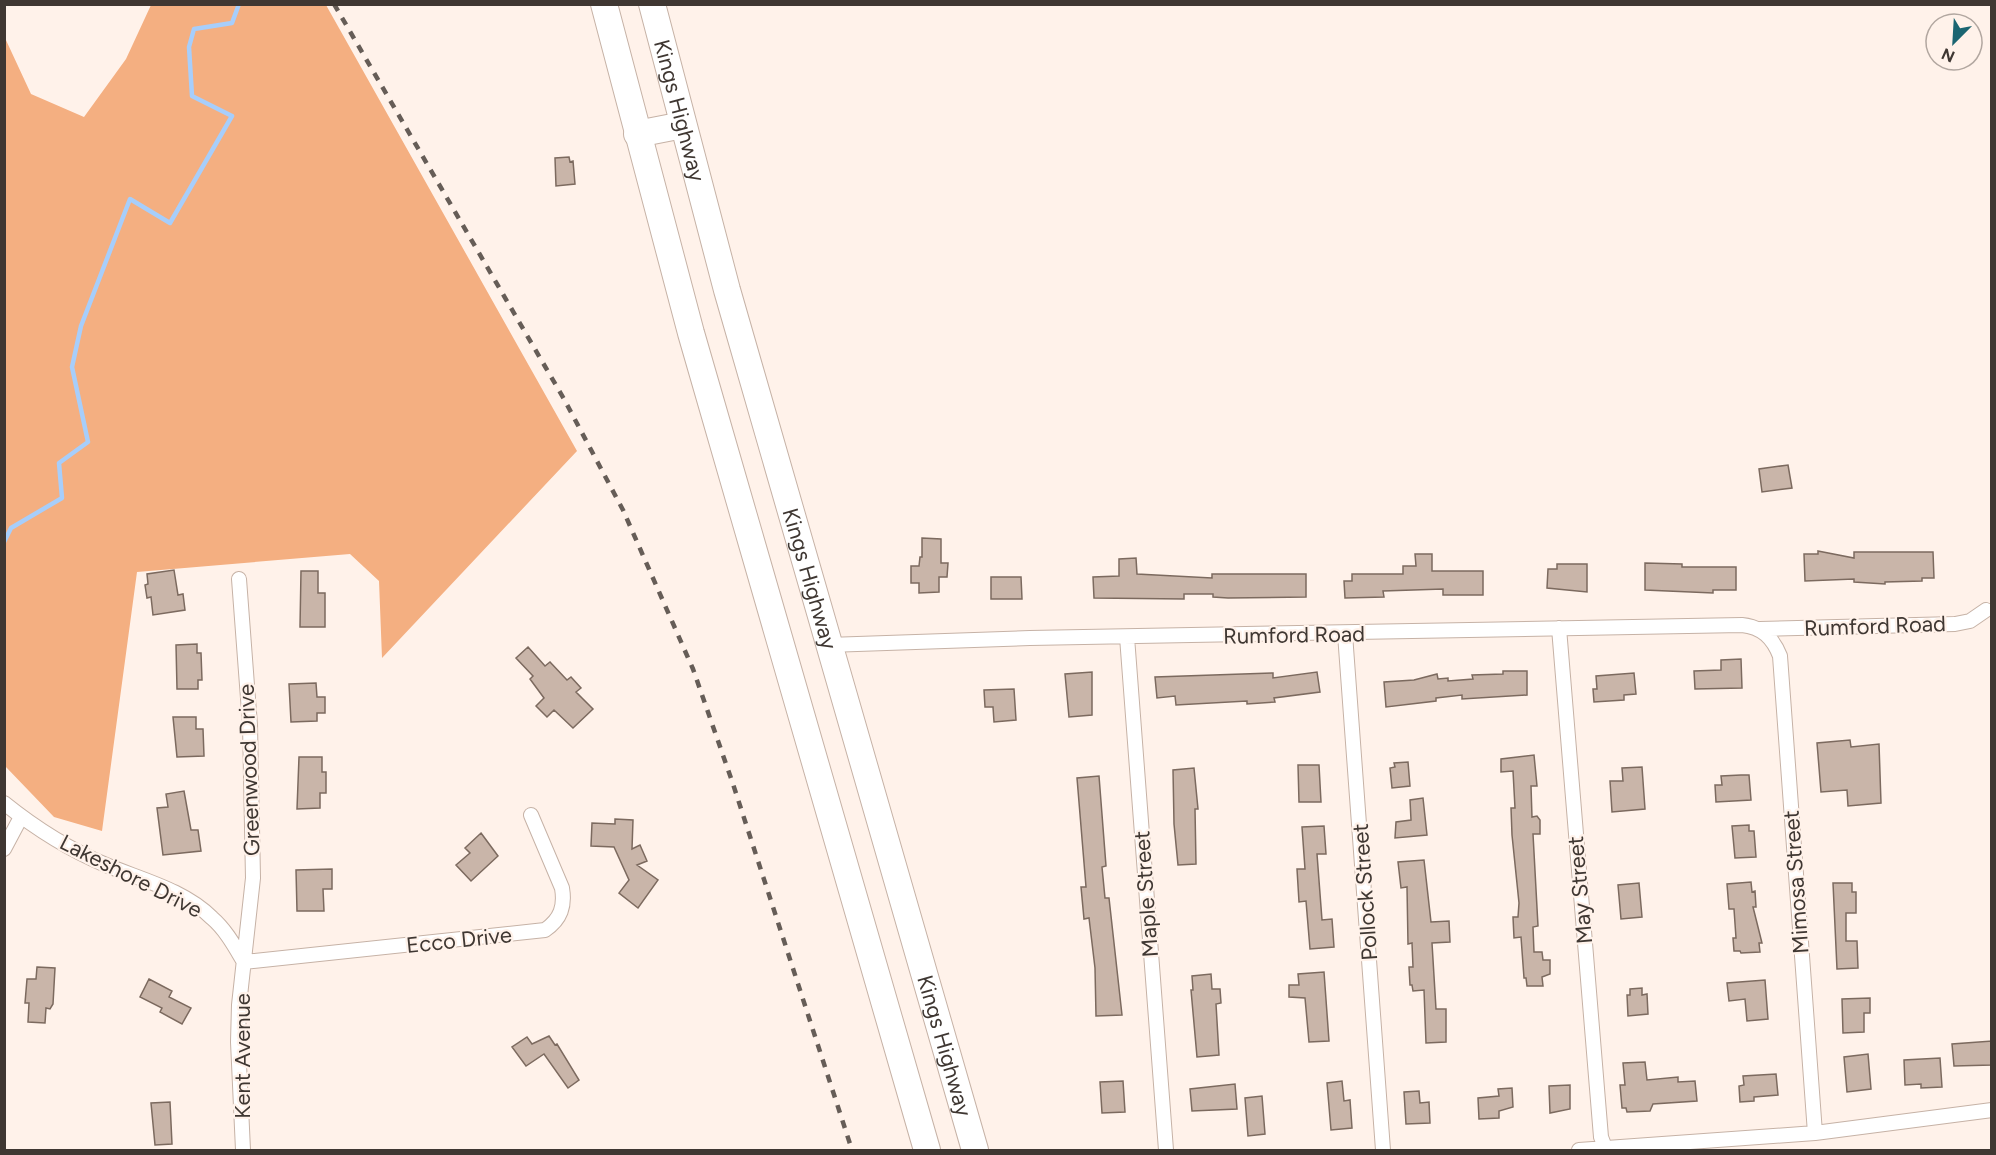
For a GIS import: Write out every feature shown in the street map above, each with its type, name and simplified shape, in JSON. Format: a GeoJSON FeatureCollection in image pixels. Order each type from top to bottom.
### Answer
{"type":"FeatureCollection","features":[{"type":"Feature","properties":{"kind":"highway","name":"Kings Highway"},"geometry":{"type":"LineString","coordinates":[[604,4],[637,134],[765,597],[927,1150]]}},
{"type":"Feature","properties":{"kind":"highway","name":"Kings Highway"},"geometry":{"type":"LineString","coordinates":[[652,4],[683,125],[828,645],[975,1150]]}},
{"type":"Feature","properties":{"kind":"highway"},"geometry":{"type":"LineString","coordinates":[[637,134],[683,125]]}},
{"type":"Feature","properties":{"kind":"street","name":"Greenwood Drive"},"geometry":{"type":"LineString","coordinates":[[239,579],[250,725],[253,878],[244,962]]}},
{"type":"Feature","properties":{"kind":"street","name":"Rumford Road"},"geometry":{"type":"LineString","coordinates":[[828,645],[1742,625],[1764,632],[1955,624],[1970,621],[1986,610]]}},
{"type":"Feature","properties":{"kind":"street","name":"May Street"},"geometry":{"type":"LineString","coordinates":[[1559,628],[1601,1137],[1606,1149]]}},
{"type":"Feature","properties":{"kind":"street","name":"Mimosa Street"},"geometry":{"type":"LineString","coordinates":[[1764,632],[1780,656],[1815,1133]]}},
{"type":"Feature","properties":{"kind":"street","name":"Pollock Street"},"geometry":{"type":"LineString","coordinates":[[1345,634],[1383,1150]]}},
{"type":"Feature","properties":{"kind":"street","name":"Maple Street"},"geometry":{"type":"LineString","coordinates":[[1127,637],[1166,1150]]}},
{"type":"Feature","properties":{"kind":"street","name":"Lakeshore Drive"},"geometry":{"type":"LineString","coordinates":[[4,803],[21,817],[76,850],[167,889],[195,904],[224,931],[244,962]]}},
{"type":"Feature","properties":{"kind":"street","name":"Ecco Drive"},"geometry":{"type":"LineString","coordinates":[[244,962],[545,930],[557,920],[564,899],[562,888],[531,815]]}},
{"type":"Feature","properties":{"kind":"street"},"geometry":{"type":"LineString","coordinates":[[4,849],[21,817]]}},
{"type":"Feature","properties":{"kind":"street","name":"Kent Avenue"},"geometry":{"type":"LineString","coordinates":[[243,1150],[238,1042],[244,962]]}},
{"type":"Feature","properties":{"kind":"street"},"geometry":{"type":"LineString","coordinates":[[1579,1150],[1815,1133],[1887,1126],[1992,1110]]}},
{"type":"Feature","properties":{"kind":"shaded area"},"geometry":{"type":"Polygon","coordinates":[[[151,5],[326,5],[577,451],[382,658],[379,581],[350,554],[137,572],[102,831],[54,817],[5,766],[5,38],[31,94],[84,117],[126,59],[151,5]]]}},
{"type":"Feature","properties":{"kind":"building"},"geometry":{"type":"Polygon","coordinates":[[[569,157],[570,162],[573,161],[575,184],[556,186],[555,158],[569,157]]]}},
{"type":"Feature","properties":{"kind":"building"},"geometry":{"type":"Polygon","coordinates":[[[1788,465],[1792,488],[1762,492],[1759,469],[1788,465]]]}},
{"type":"Feature","properties":{"kind":"building"},"geometry":{"type":"Polygon","coordinates":[[[922,538],[941,539],[941,563],[948,563],[947,577],[939,577],[939,592],[919,593],[919,583],[911,583],[911,566],[919,566],[920,557],[922,557],[922,538]]]}},
{"type":"Feature","properties":{"kind":"building"},"geometry":{"type":"Polygon","coordinates":[[[1818,551],[1854,558],[1854,552],[1933,552],[1934,578],[1922,578],[1922,581],[1885,582],[1885,584],[1854,582],[1854,579],[1805,581],[1804,554],[1818,554],[1818,551]]]}},
{"type":"Feature","properties":{"kind":"building"},"geometry":{"type":"Polygon","coordinates":[[[1415,554],[1432,554],[1432,571],[1483,571],[1483,595],[1443,595],[1443,589],[1383,591],[1384,597],[1345,598],[1344,581],[1352,581],[1352,574],[1403,574],[1403,566],[1416,566],[1415,554]]]}},
{"type":"Feature","properties":{"kind":"building"},"geometry":{"type":"Polygon","coordinates":[[[1136,558],[1137,574],[1212,578],[1212,574],[1306,574],[1306,597],[1228,598],[1213,597],[1213,594],[1184,594],[1184,599],[1094,598],[1093,577],[1119,576],[1119,559],[1136,558]]]}},
{"type":"Feature","properties":{"kind":"building"},"geometry":{"type":"Polygon","coordinates":[[[1645,563],[1682,564],[1682,567],[1736,567],[1736,590],[1713,590],[1713,593],[1645,590],[1645,563]]]}},
{"type":"Feature","properties":{"kind":"building"},"geometry":{"type":"Polygon","coordinates":[[[1557,564],[1587,564],[1587,592],[1547,588],[1548,569],[1557,569],[1557,564]]]}},
{"type":"Feature","properties":{"kind":"building"},"geometry":{"type":"Polygon","coordinates":[[[174,570],[178,595],[183,594],[185,610],[153,615],[151,597],[147,598],[145,585],[148,584],[147,574],[174,570]]]}},
{"type":"Feature","properties":{"kind":"building"},"geometry":{"type":"Polygon","coordinates":[[[301,571],[318,571],[318,593],[325,593],[325,627],[300,627],[301,571]]]}},
{"type":"Feature","properties":{"kind":"building"},"geometry":{"type":"Polygon","coordinates":[[[991,577],[1021,577],[1022,599],[991,599],[991,577]]]}},
{"type":"Feature","properties":{"kind":"building"},"geometry":{"type":"Polygon","coordinates":[[[197,644],[197,653],[201,653],[202,680],[198,680],[198,689],[177,689],[176,645],[197,644]]]}},
{"type":"Feature","properties":{"kind":"building"},"geometry":{"type":"Polygon","coordinates":[[[528,647],[545,666],[550,662],[567,680],[571,677],[581,688],[576,692],[593,709],[573,728],[554,710],[547,717],[536,706],[544,698],[530,679],[533,676],[516,658],[528,647]]]}},
{"type":"Feature","properties":{"kind":"building"},"geometry":{"type":"Polygon","coordinates":[[[1741,659],[1742,688],[1695,689],[1694,671],[1721,670],[1721,660],[1741,659]]]}},
{"type":"Feature","properties":{"kind":"building"},"geometry":{"type":"Polygon","coordinates":[[[1503,671],[1527,671],[1527,695],[1462,699],[1462,695],[1436,698],[1436,701],[1386,707],[1384,682],[1414,680],[1437,674],[1438,679],[1448,678],[1448,681],[1473,679],[1472,675],[1503,674],[1503,671]]]}},
{"type":"Feature","properties":{"kind":"building"},"geometry":{"type":"Polygon","coordinates":[[[1092,672],[1092,715],[1069,717],[1065,674],[1092,672]]]}},
{"type":"Feature","properties":{"kind":"building"},"geometry":{"type":"Polygon","coordinates":[[[1317,672],[1320,692],[1274,698],[1275,702],[1247,704],[1247,701],[1176,705],[1175,696],[1157,698],[1155,677],[1273,673],[1273,678],[1317,672]]]}},
{"type":"Feature","properties":{"kind":"building"},"geometry":{"type":"Polygon","coordinates":[[[1634,673],[1636,694],[1624,695],[1624,700],[1594,702],[1593,689],[1597,689],[1596,676],[1634,673]]]}},
{"type":"Feature","properties":{"kind":"building"},"geometry":{"type":"Polygon","coordinates":[[[316,683],[317,697],[325,697],[325,713],[317,713],[317,721],[291,722],[289,684],[316,683]]]}},
{"type":"Feature","properties":{"kind":"building"},"geometry":{"type":"Polygon","coordinates":[[[1014,689],[1016,720],[994,722],[993,707],[985,707],[984,690],[1014,689]]]}},
{"type":"Feature","properties":{"kind":"building"},"geometry":{"type":"Polygon","coordinates":[[[173,717],[196,717],[196,729],[203,729],[204,756],[177,757],[173,717]]]}},
{"type":"Feature","properties":{"kind":"building"},"geometry":{"type":"Polygon","coordinates":[[[1850,740],[1851,747],[1879,744],[1881,803],[1848,806],[1847,790],[1821,792],[1817,743],[1850,740]]]}},
{"type":"Feature","properties":{"kind":"building"},"geometry":{"type":"Polygon","coordinates":[[[1534,755],[1537,786],[1531,786],[1532,817],[1537,816],[1540,820],[1540,834],[1533,834],[1538,926],[1533,927],[1534,952],[1542,952],[1543,960],[1550,960],[1550,974],[1542,977],[1543,986],[1527,986],[1526,978],[1524,978],[1521,937],[1514,938],[1513,917],[1518,917],[1519,903],[1512,835],[1511,808],[1515,808],[1513,771],[1501,772],[1501,759],[1534,755]]]}},
{"type":"Feature","properties":{"kind":"building"},"geometry":{"type":"Polygon","coordinates":[[[299,757],[322,757],[322,772],[326,772],[326,793],[320,793],[320,808],[297,809],[299,757]]]}},
{"type":"Feature","properties":{"kind":"building"},"geometry":{"type":"Polygon","coordinates":[[[1408,762],[1410,786],[1392,788],[1390,768],[1395,767],[1394,763],[1408,762]]]}},
{"type":"Feature","properties":{"kind":"building"},"geometry":{"type":"Polygon","coordinates":[[[1298,765],[1319,765],[1321,802],[1299,802],[1298,765]]]}},
{"type":"Feature","properties":{"kind":"building"},"geometry":{"type":"Polygon","coordinates":[[[1642,767],[1645,809],[1612,812],[1610,781],[1623,781],[1622,768],[1642,767]]]}},
{"type":"Feature","properties":{"kind":"building"},"geometry":{"type":"Polygon","coordinates":[[[1194,768],[1198,809],[1195,809],[1196,864],[1178,865],[1174,824],[1173,770],[1194,768]]]}},
{"type":"Feature","properties":{"kind":"building"},"geometry":{"type":"Polygon","coordinates":[[[1749,775],[1751,800],[1716,802],[1715,785],[1722,785],[1721,776],[1749,775]]]}},
{"type":"Feature","properties":{"kind":"building"},"geometry":{"type":"Polygon","coordinates":[[[1099,776],[1106,866],[1102,867],[1105,898],[1109,898],[1122,1015],[1096,1016],[1095,968],[1089,918],[1084,919],[1081,887],[1086,887],[1077,778],[1099,776]]]}},
{"type":"Feature","properties":{"kind":"building"},"geometry":{"type":"Polygon","coordinates":[[[184,791],[191,830],[198,830],[201,851],[163,855],[157,808],[168,807],[166,794],[184,791]]]}},
{"type":"Feature","properties":{"kind":"building"},"geometry":{"type":"Polygon","coordinates":[[[1423,798],[1427,835],[1395,838],[1396,822],[1411,820],[1410,800],[1423,798]]]}},
{"type":"Feature","properties":{"kind":"building"},"geometry":{"type":"Polygon","coordinates":[[[615,819],[633,820],[632,849],[640,845],[647,861],[637,865],[658,880],[638,908],[619,893],[629,880],[614,847],[591,846],[592,823],[615,824],[615,819]]]}},
{"type":"Feature","properties":{"kind":"building"},"geometry":{"type":"Polygon","coordinates":[[[1749,825],[1749,831],[1754,831],[1756,857],[1735,858],[1732,826],[1749,825]]]}},
{"type":"Feature","properties":{"kind":"building"},"geometry":{"type":"Polygon","coordinates":[[[1324,826],[1326,854],[1317,854],[1322,920],[1332,919],[1334,947],[1310,949],[1306,901],[1299,902],[1297,869],[1305,869],[1302,827],[1324,826]]]}},
{"type":"Feature","properties":{"kind":"building"},"geometry":{"type":"Polygon","coordinates":[[[481,833],[498,856],[471,881],[456,865],[470,853],[465,848],[481,833]]]}},
{"type":"Feature","properties":{"kind":"building"},"geometry":{"type":"Polygon","coordinates":[[[1424,860],[1431,922],[1449,921],[1450,942],[1432,943],[1436,1009],[1446,1009],[1446,1042],[1426,1043],[1424,990],[1413,991],[1410,985],[1409,967],[1413,967],[1412,943],[1408,944],[1407,887],[1401,888],[1398,862],[1424,860]]]}},
{"type":"Feature","properties":{"kind":"building"},"geometry":{"type":"Polygon","coordinates":[[[332,869],[332,889],[323,889],[324,911],[297,911],[296,870],[332,869]]]}},
{"type":"Feature","properties":{"kind":"building"},"geometry":{"type":"Polygon","coordinates":[[[1751,882],[1752,892],[1755,891],[1756,907],[1753,907],[1762,943],[1759,943],[1760,952],[1741,953],[1734,951],[1733,938],[1736,938],[1734,909],[1729,909],[1727,884],[1751,882]]]}},
{"type":"Feature","properties":{"kind":"building"},"geometry":{"type":"Polygon","coordinates":[[[1639,883],[1642,917],[1621,919],[1618,885],[1639,883]]]}},
{"type":"Feature","properties":{"kind":"building"},"geometry":{"type":"Polygon","coordinates":[[[1833,883],[1852,883],[1852,892],[1856,892],[1856,913],[1846,913],[1846,941],[1857,941],[1858,968],[1837,969],[1833,883]]]}},
{"type":"Feature","properties":{"kind":"building"},"geometry":{"type":"Polygon","coordinates":[[[37,967],[55,968],[53,1004],[50,1009],[46,1008],[45,1023],[28,1022],[29,1003],[25,1003],[27,979],[36,979],[37,967]]]}},
{"type":"Feature","properties":{"kind":"building"},"geometry":{"type":"Polygon","coordinates":[[[1324,972],[1329,1041],[1309,1042],[1305,998],[1289,997],[1289,985],[1299,985],[1298,974],[1324,972]]]}},
{"type":"Feature","properties":{"kind":"building"},"geometry":{"type":"Polygon","coordinates":[[[1211,974],[1212,989],[1220,989],[1221,1003],[1216,1004],[1219,1055],[1197,1057],[1191,990],[1193,990],[1192,976],[1211,974]]]}},
{"type":"Feature","properties":{"kind":"building"},"geometry":{"type":"Polygon","coordinates":[[[149,979],[172,991],[169,997],[191,1008],[182,1024],[160,1012],[162,1008],[140,997],[149,979]]]}},
{"type":"Feature","properties":{"kind":"building"},"geometry":{"type":"Polygon","coordinates":[[[1765,980],[1768,1019],[1747,1021],[1745,999],[1729,1001],[1727,983],[1765,980]]]}},
{"type":"Feature","properties":{"kind":"building"},"geometry":{"type":"Polygon","coordinates":[[[1642,988],[1642,995],[1647,994],[1648,1014],[1628,1016],[1627,995],[1630,995],[1630,989],[1642,988]]]}},
{"type":"Feature","properties":{"kind":"building"},"geometry":{"type":"Polygon","coordinates":[[[1870,998],[1870,1013],[1864,1013],[1864,1032],[1843,1033],[1842,999],[1870,998]]]}},
{"type":"Feature","properties":{"kind":"building"},"geometry":{"type":"Polygon","coordinates":[[[549,1036],[555,1045],[557,1044],[579,1080],[568,1088],[544,1054],[526,1066],[512,1047],[527,1037],[532,1044],[549,1036]]]}},
{"type":"Feature","properties":{"kind":"building"},"geometry":{"type":"Polygon","coordinates":[[[1992,1041],[1992,1065],[1954,1066],[1952,1044],[1992,1041]]]}},
{"type":"Feature","properties":{"kind":"building"},"geometry":{"type":"Polygon","coordinates":[[[1868,1054],[1871,1089],[1847,1092],[1844,1057],[1868,1054]]]}},
{"type":"Feature","properties":{"kind":"building"},"geometry":{"type":"Polygon","coordinates":[[[1940,1058],[1942,1087],[1921,1088],[1921,1084],[1905,1085],[1904,1060],[1940,1058]]]}},
{"type":"Feature","properties":{"kind":"building"},"geometry":{"type":"Polygon","coordinates":[[[1645,1062],[1647,1080],[1678,1077],[1678,1082],[1695,1081],[1697,1101],[1653,1104],[1650,1111],[1627,1112],[1626,1108],[1622,1108],[1620,1085],[1625,1085],[1623,1063],[1645,1062]]]}},
{"type":"Feature","properties":{"kind":"building"},"geometry":{"type":"Polygon","coordinates":[[[1776,1074],[1778,1095],[1754,1097],[1754,1101],[1740,1102],[1739,1086],[1744,1085],[1743,1076],[1776,1074]]]}},
{"type":"Feature","properties":{"kind":"building"},"geometry":{"type":"Polygon","coordinates":[[[1123,1081],[1125,1112],[1102,1113],[1100,1082],[1123,1081]]]}},
{"type":"Feature","properties":{"kind":"building"},"geometry":{"type":"Polygon","coordinates":[[[1342,1081],[1344,1101],[1350,1100],[1352,1128],[1331,1130],[1327,1083],[1342,1081]]]}},
{"type":"Feature","properties":{"kind":"building"},"geometry":{"type":"Polygon","coordinates":[[[1235,1084],[1237,1109],[1192,1111],[1190,1089],[1235,1084]]]}},
{"type":"Feature","properties":{"kind":"building"},"geometry":{"type":"Polygon","coordinates":[[[1570,1085],[1570,1109],[1550,1113],[1549,1086],[1570,1085]]]}},
{"type":"Feature","properties":{"kind":"building"},"geometry":{"type":"Polygon","coordinates":[[[1512,1088],[1513,1107],[1499,1111],[1499,1118],[1479,1119],[1478,1098],[1499,1096],[1498,1089],[1512,1088]]]}},
{"type":"Feature","properties":{"kind":"building"},"geometry":{"type":"Polygon","coordinates":[[[1419,1091],[1420,1103],[1429,1102],[1430,1123],[1406,1124],[1404,1092],[1419,1091]]]}},
{"type":"Feature","properties":{"kind":"building"},"geometry":{"type":"Polygon","coordinates":[[[1262,1096],[1265,1134],[1248,1136],[1245,1098],[1262,1096]]]}},
{"type":"Feature","properties":{"kind":"building"},"geometry":{"type":"Polygon","coordinates":[[[170,1102],[172,1144],[155,1145],[151,1103],[170,1102]]]}},
{"type":"Feature","properties":{"kind":"waterway"},"geometry":{"type":"LineString","coordinates":[[4,542],[11,528],[62,498],[59,463],[88,442],[72,367],[81,326],[130,199],[170,223],[232,116],[192,96],[189,47],[194,29],[232,23],[239,4]]}},
{"type":"Feature","properties":{"kind":"railway"},"geometry":{"type":"LineString","coordinates":[[334,4],[564,399],[623,510],[693,669],[733,784],[852,1150]]}}]}
